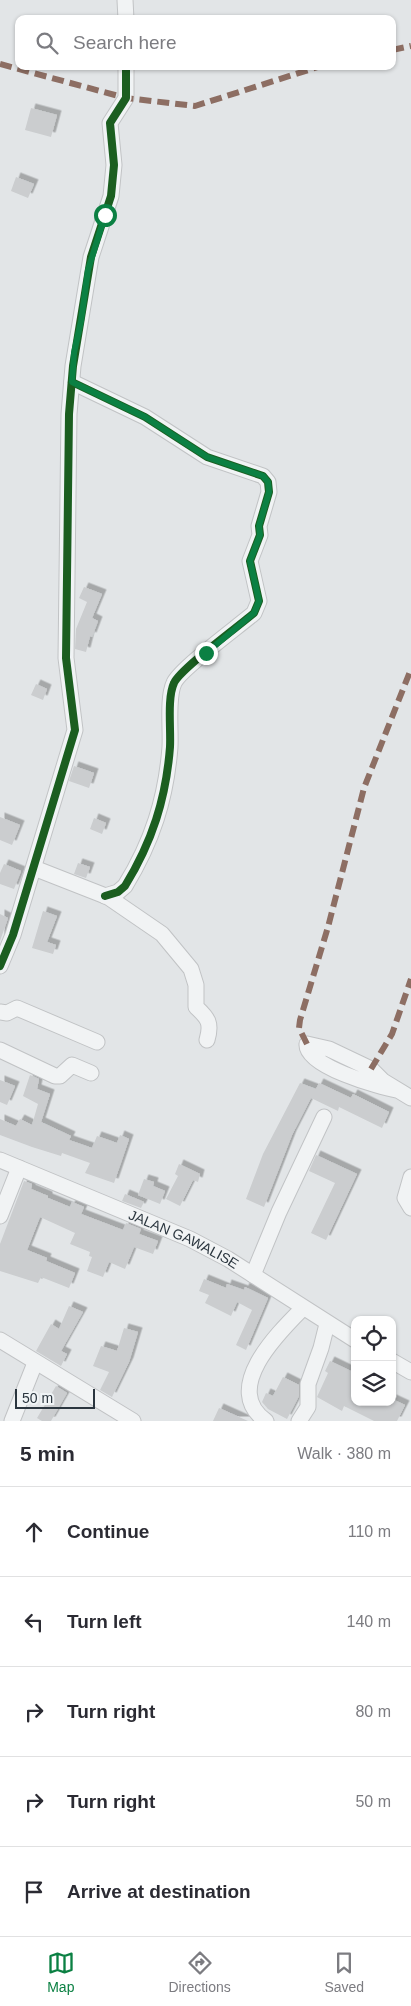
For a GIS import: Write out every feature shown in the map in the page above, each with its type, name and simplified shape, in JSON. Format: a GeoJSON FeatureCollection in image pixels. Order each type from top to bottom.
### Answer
{"type":"FeatureCollection","features":[{"type":"Feature","properties":{"kind":"street"},"geometry":{"type":"LineString","coordinates":[[125,0],[126,15]]}},
{"type":"Feature","properties":{"kind":"street"},"geometry":{"type":"LineString","coordinates":[[0,966],[11,941],[75,730],[66,658],[69,414],[74,353],[81,321],[88,270],[111,196],[114,165],[110,123],[126,98],[126,70]]}},
{"type":"Feature","properties":{"kind":"street"},"geometry":{"type":"LineString","coordinates":[[72,382],[145,417],[207,457],[263,476],[268,482],[269,492],[259,526],[260,535],[250,561],[259,601],[254,613],[187,668],[174,682],[170,699],[172,725],[167,778],[158,818],[125,886],[118,892],[105,896]]}},
{"type":"Feature","properties":{"kind":"street"},"geometry":{"type":"LineString","coordinates":[[34,868],[105,896],[162,934],[191,969],[196,986],[196,1007],[208,1019],[211,1029],[207,1040]]}},
{"type":"Feature","properties":{"kind":"street"},"geometry":{"type":"LineString","coordinates":[[0,1012],[7,1013],[17,1008],[97,1042]]}},
{"type":"Feature","properties":{"kind":"street"},"geometry":{"type":"LineString","coordinates":[[397,1090],[372,1085],[334,1068],[310,1054],[307,1044],[330,1049],[372,1069],[383,1081],[411,1098]]}},
{"type":"Feature","properties":{"kind":"street"},"geometry":{"type":"LineString","coordinates":[[0,1050],[55,1076],[60,1076],[72,1065],[91,1073]]}},
{"type":"Feature","properties":{"kind":"street"},"geometry":{"type":"LineString","coordinates":[[253,1275],[324,1117]]}},
{"type":"Feature","properties":{"kind":"street","name":"JALAN GAWALISE"},"geometry":{"type":"LineString","coordinates":[[0,1160],[205,1246],[351,1338]]}},
{"type":"Feature","properties":{"kind":"street"},"geometry":{"type":"LineString","coordinates":[[0,1216],[19,1168]]}},
{"type":"Feature","properties":{"kind":"street"},"geometry":{"type":"LineString","coordinates":[[411,1177],[405,1198],[411,1208]]}},
{"type":"Feature","properties":{"kind":"street"},"geometry":{"type":"LineString","coordinates":[[266,1421],[257,1415],[249,1400],[254,1367],[269,1345],[303,1308]]}},
{"type":"Feature","properties":{"kind":"street"},"geometry":{"type":"LineString","coordinates":[[299,1421],[308,1407],[308,1384],[321,1348],[327,1324]]}},
{"type":"Feature","properties":{"kind":"street"},"geometry":{"type":"LineString","coordinates":[[0,1340],[133,1421]]}},
{"type":"Feature","properties":{"kind":"street"},"geometry":{"type":"LineString","coordinates":[[12,1421],[35,1363]]}},
{"type":"Feature","properties":{"kind":"street"},"geometry":{"type":"LineString","coordinates":[[396,1363],[411,1372]]}},
{"type":"Feature","properties":{"kind":"building"},"geometry":{"type":"Polygon","coordinates":[[[31,108],[57,115],[51,137],[25,130],[31,108]]]}},
{"type":"Feature","properties":{"kind":"building"},"geometry":{"type":"Polygon","coordinates":[[[16,177],[34,184],[28,198],[11,191],[16,177]]]}},
{"type":"Feature","properties":{"kind":"building"},"geometry":{"type":"Polygon","coordinates":[[[84,587],[102,594],[92,618],[98,621],[92,637],[90,636],[86,652],[75,649],[76,629],[87,602],[79,598],[84,587]]]}},
{"type":"Feature","properties":{"kind":"building"},"geometry":{"type":"Polygon","coordinates":[[[36,684],[47,689],[43,700],[31,695],[36,684]]]}},
{"type":"Feature","properties":{"kind":"building"},"geometry":{"type":"Polygon","coordinates":[[[74,766],[94,773],[89,788],[69,781],[74,766]]]}},
{"type":"Feature","properties":{"kind":"building"},"geometry":{"type":"Polygon","coordinates":[[[0,817],[20,825],[12,845],[0,840],[0,817]]]}},
{"type":"Feature","properties":{"kind":"building"},"geometry":{"type":"Polygon","coordinates":[[[94,818],[106,823],[102,834],[90,829],[94,818]]]}},
{"type":"Feature","properties":{"kind":"building"},"geometry":{"type":"Polygon","coordinates":[[[78,863],[90,867],[86,878],[74,874],[78,863]]]}},
{"type":"Feature","properties":{"kind":"building"},"geometry":{"type":"Polygon","coordinates":[[[4,864],[21,871],[14,889],[0,884],[0,873],[4,864]]]}},
{"type":"Feature","properties":{"kind":"building"},"geometry":{"type":"Polygon","coordinates":[[[43,911],[57,916],[47,942],[56,945],[53,954],[32,948],[43,911]]]}},
{"type":"Feature","properties":{"kind":"building"},"geometry":{"type":"Polygon","coordinates":[[[0,914],[8,918],[0,941],[0,914]]]}},
{"type":"Feature","properties":{"kind":"building"},"geometry":{"type":"Polygon","coordinates":[[[30,1075],[39,1079],[37,1089],[50,1094],[41,1122],[71,1136],[69,1140],[92,1148],[97,1136],[117,1143],[120,1135],[129,1139],[114,1183],[85,1173],[90,1163],[62,1153],[61,1156],[32,1147],[0,1135],[0,1119],[16,1126],[20,1119],[32,1125],[38,1104],[23,1096],[30,1075]]]}},
{"type":"Feature","properties":{"kind":"building"},"geometry":{"type":"Polygon","coordinates":[[[0,1080],[15,1086],[7,1105],[0,1102],[0,1080]]]}},
{"type":"Feature","properties":{"kind":"building"},"geometry":{"type":"Polygon","coordinates":[[[300,1083],[316,1089],[319,1083],[351,1098],[353,1094],[389,1112],[382,1128],[339,1107],[338,1111],[311,1098],[292,1135],[264,1207],[246,1199],[263,1154],[300,1083]]]}},
{"type":"Feature","properties":{"kind":"building"},"geometry":{"type":"Polygon","coordinates":[[[316,1155],[357,1174],[326,1240],[311,1233],[335,1183],[309,1171],[316,1155]]]}},
{"type":"Feature","properties":{"kind":"building"},"geometry":{"type":"Polygon","coordinates":[[[179,1164],[200,1174],[198,1182],[193,1180],[180,1206],[166,1199],[178,1176],[175,1174],[179,1164]]]}},
{"type":"Feature","properties":{"kind":"building"},"geometry":{"type":"Polygon","coordinates":[[[144,1179],[154,1182],[153,1186],[165,1191],[160,1204],[138,1195],[144,1179]]]}},
{"type":"Feature","properties":{"kind":"building"},"geometry":{"type":"Polygon","coordinates":[[[24,1181],[32,1184],[31,1189],[48,1196],[48,1198],[70,1207],[72,1202],[84,1207],[81,1214],[123,1230],[126,1223],[141,1229],[139,1234],[158,1241],[153,1254],[134,1247],[125,1269],[109,1262],[103,1277],[87,1271],[92,1257],[89,1256],[90,1252],[70,1244],[75,1233],[40,1217],[27,1250],[47,1258],[46,1261],[75,1273],[69,1288],[41,1277],[38,1283],[0,1271],[0,1244],[24,1181]]]}},
{"type":"Feature","properties":{"kind":"building"},"geometry":{"type":"Polygon","coordinates":[[[125,1194],[144,1202],[141,1208],[122,1201],[125,1194]]]}},
{"type":"Feature","properties":{"kind":"building"},"geometry":{"type":"Polygon","coordinates":[[[204,1279],[226,1288],[227,1284],[244,1290],[245,1287],[268,1298],[246,1350],[236,1345],[252,1310],[237,1302],[231,1316],[205,1303],[209,1295],[199,1291],[204,1279]]]}},
{"type":"Feature","properties":{"kind":"building"},"geometry":{"type":"Polygon","coordinates":[[[69,1306],[83,1312],[61,1351],[67,1354],[61,1366],[36,1351],[51,1324],[59,1329],[69,1306]]]}},
{"type":"Feature","properties":{"kind":"building"},"geometry":{"type":"Polygon","coordinates":[[[124,1328],[138,1332],[129,1362],[112,1397],[100,1390],[109,1372],[93,1366],[101,1346],[117,1351],[124,1328]]]}},
{"type":"Feature","properties":{"kind":"building"},"geometry":{"type":"Polygon","coordinates":[[[330,1361],[351,1371],[351,1406],[396,1406],[396,1401],[405,1405],[397,1421],[374,1421],[344,1406],[342,1411],[317,1397],[328,1373],[325,1371],[330,1361]]]}},
{"type":"Feature","properties":{"kind":"building"},"geometry":{"type":"Polygon","coordinates":[[[283,1377],[299,1385],[299,1396],[287,1419],[268,1409],[262,1402],[266,1393],[273,1396],[283,1377]]]}},
{"type":"Feature","properties":{"kind":"building"},"geometry":{"type":"Polygon","coordinates":[[[56,1386],[67,1393],[51,1421],[42,1421],[37,1418],[56,1386]]]}},
{"type":"Feature","properties":{"kind":"building"},"geometry":{"type":"Polygon","coordinates":[[[219,1408],[248,1421],[213,1421],[219,1408]]]}},
{"type":"Feature","properties":{"kind":"marked path"},"geometry":{"type":"LineString","coordinates":[[396,49],[411,46]]}},
{"type":"Feature","properties":{"kind":"marked path"},"geometry":{"type":"LineString","coordinates":[[0,64],[15,68]]}},
{"type":"Feature","properties":{"kind":"marked path"},"geometry":{"type":"LineString","coordinates":[[22,70],[126,98],[195,106],[308,70]]}},
{"type":"Feature","properties":{"kind":"marked path"},"geometry":{"type":"LineString","coordinates":[[307,1044],[299,1028],[300,1020],[328,927],[364,788],[411,669]]}},
{"type":"Feature","properties":{"kind":"marked path"},"geometry":{"type":"LineString","coordinates":[[371,1069],[392,1034],[411,979]]}},
{"type":"Feature","properties":{"kind":"cycle path"},"geometry":{"type":"LineString","coordinates":[[0,966],[13,935],[75,730],[66,658],[69,414],[73,366],[91,257],[111,196],[114,165],[110,123],[126,98],[126,70]]}},
{"type":"Feature","properties":{"kind":"cycle path"},"geometry":{"type":"LineString","coordinates":[[72,382],[145,417],[207,457],[263,476],[268,482],[269,492],[259,526],[260,535],[250,561],[259,601],[254,613],[198,658],[174,683],[170,705],[168,766],[156,820],[143,853],[125,886],[118,892],[105,896]]}},
{"type":"Feature","properties":{"kind":"route"},"geometry":{"type":"LineString","coordinates":[[105,215],[91,258],[85,285],[81,321],[74,353],[72,382],[145,417],[207,457],[263,476],[268,482],[269,492],[259,526],[260,535],[250,561],[259,601],[254,613],[206,653]]}}]}
